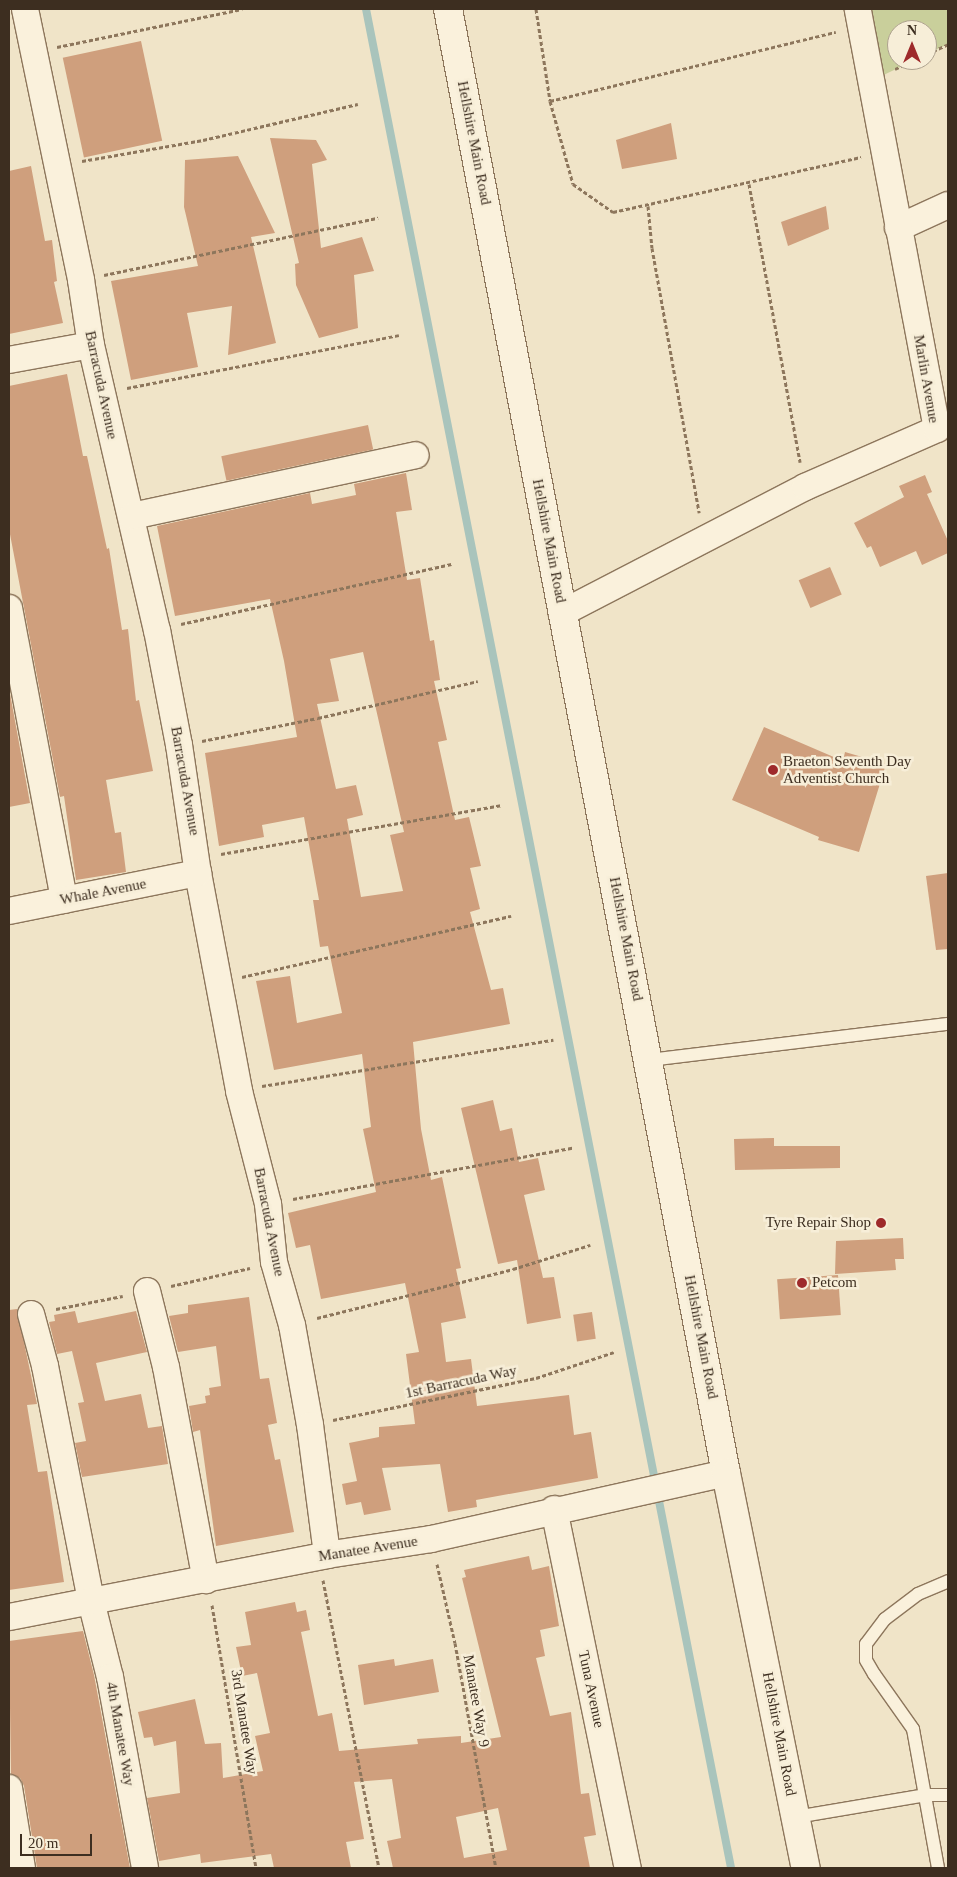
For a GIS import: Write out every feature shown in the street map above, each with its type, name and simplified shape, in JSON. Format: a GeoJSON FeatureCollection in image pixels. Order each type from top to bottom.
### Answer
{"type":"FeatureCollection","features":[{"type":"Feature","properties":{"kind":"main road","name":"Hellshire Main Road"},"geometry":{"type":"LineString","coordinates":[[448,9],[726,1473],[806,1868]]}},
{"type":"Feature","properties":{"kind":"street","name":"Barracuda Avenue"},"geometry":{"type":"LineString","coordinates":[[25,9],[81,280],[91,345],[157,630],[240,1091],[268,1204],[274,1262],[292,1325],[310,1425],[323,1556]]}},
{"type":"Feature","properties":{"kind":"street","name":"Marlin Avenue"},"geometry":{"type":"LineString","coordinates":[[562,613],[805,487],[937,429],[859,18]]}},
{"type":"Feature","properties":{"kind":"street"},"geometry":{"type":"LineString","coordinates":[[898,228],[948,205]]}},
{"type":"Feature","properties":{"kind":"street"},"geometry":{"type":"LineString","coordinates":[[9,360],[91,345]]}},
{"type":"Feature","properties":{"kind":"street"},"geometry":{"type":"LineString","coordinates":[[132,516],[416,455]]}},
{"type":"Feature","properties":{"kind":"street"},"geometry":{"type":"LineString","coordinates":[[9,608],[64,900]]}},
{"type":"Feature","properties":{"kind":"street","name":"Whale Avenue"},"geometry":{"type":"LineString","coordinates":[[9,911],[64,900],[198,866]]}},
{"type":"Feature","properties":{"kind":"street"},"geometry":{"type":"LineString","coordinates":[[147,1291],[166,1367],[206,1580]]}},
{"type":"Feature","properties":{"kind":"street","name":"4th Manatee Way"},"geometry":{"type":"LineString","coordinates":[[31,1314],[45,1366],[91,1601],[110,1677],[145,1868]]}},
{"type":"Feature","properties":{"kind":"street","name":"Manatee Avenue"},"geometry":{"type":"LineString","coordinates":[[9,1617],[323,1556],[431,1539],[554,1509],[726,1473]]}},
{"type":"Feature","properties":{"kind":"street","name":"Tuna Avenue"},"geometry":{"type":"LineString","coordinates":[[554,1509],[628,1868]]}},
{"type":"Feature","properties":{"kind":"street"},"geometry":{"type":"LineString","coordinates":[[9,1788],[22,1868]]}},
{"type":"Feature","properties":{"kind":"lane"},"geometry":{"type":"LineString","coordinates":[[649,1060],[948,1024]]}},
{"type":"Feature","properties":{"kind":"lane"},"geometry":{"type":"LineString","coordinates":[[938,1868],[913,1729],[866,1660],[866,1644],[885,1619],[918,1594],[948,1581]]}},
{"type":"Feature","properties":{"kind":"lane"},"geometry":{"type":"LineString","coordinates":[[796,1817],[926,1795],[948,1795]]}},
{"type":"Feature","properties":{"kind":"path"},"geometry":{"type":"LineString","coordinates":[[34,51],[242,9]]}},
{"type":"Feature","properties":{"kind":"path"},"geometry":{"type":"LineString","coordinates":[[536,9],[550,101],[573,184],[613,212],[749,184],[883,152]]}},
{"type":"Feature","properties":{"kind":"path"},"geometry":{"type":"LineString","coordinates":[[550,101],[859,18]]}},
{"type":"Feature","properties":{"kind":"path"},"geometry":{"type":"LineString","coordinates":[[57,166],[203,140],[358,104]]}},
{"type":"Feature","properties":{"kind":"path"},"geometry":{"type":"LineString","coordinates":[[749,184],[805,487]]}},
{"type":"Feature","properties":{"kind":"path"},"geometry":{"type":"LineString","coordinates":[[648,206],[652,248],[704,538]]}},
{"type":"Feature","properties":{"kind":"path"},"geometry":{"type":"LineString","coordinates":[[81,280],[378,218]]}},
{"type":"Feature","properties":{"kind":"path"},"geometry":{"type":"LineString","coordinates":[[102,393],[399,335]]}},
{"type":"Feature","properties":{"kind":"path"},"geometry":{"type":"LineString","coordinates":[[157,630],[451,564]]}},
{"type":"Feature","properties":{"kind":"path"},"geometry":{"type":"LineString","coordinates":[[179,745],[318,718],[478,681]]}},
{"type":"Feature","properties":{"kind":"path"},"geometry":{"type":"LineString","coordinates":[[198,866],[501,805]]}},
{"type":"Feature","properties":{"kind":"path"},"geometry":{"type":"LineString","coordinates":[[220,982],[511,916]]}},
{"type":"Feature","properties":{"kind":"path"},"geometry":{"type":"LineString","coordinates":[[240,1091],[553,1040]]}},
{"type":"Feature","properties":{"kind":"path"},"geometry":{"type":"LineString","coordinates":[[268,1204],[572,1148]]}},
{"type":"Feature","properties":{"kind":"path"},"geometry":{"type":"LineString","coordinates":[[292,1325],[512,1269],[590,1245]]}},
{"type":"Feature","properties":{"kind":"path","name":"1st Barracuda Way"},"geometry":{"type":"LineString","coordinates":[[310,1425],[536,1378],[614,1352]]}},
{"type":"Feature","properties":{"kind":"path","name":"Manatee Way 9"},"geometry":{"type":"LineString","coordinates":[[431,1539],[455,1643],[496,1868]]}},
{"type":"Feature","properties":{"kind":"path"},"geometry":{"type":"LineString","coordinates":[[323,1556],[379,1868]]}},
{"type":"Feature","properties":{"kind":"path","name":"3rd Manatee Way"},"geometry":{"type":"LineString","coordinates":[[206,1580],[220,1642],[256,1868]]}},
{"type":"Feature","properties":{"kind":"green space"},"geometry":{"type":"Polygon","coordinates":[[[863,9],[948,9],[948,44],[937,49],[937,20],[887,20],[887,70],[894,70],[871,81],[863,9]]]}},
{"type":"Feature","properties":{"kind":"building"},"geometry":{"type":"Polygon","coordinates":[[[141,41],[162,141],[84,157],[63,58],[141,41]]]}},
{"type":"Feature","properties":{"kind":"building"},"geometry":{"type":"Polygon","coordinates":[[[671,123],[677,159],[622,169],[616,140],[671,123]]]}},
{"type":"Feature","properties":{"kind":"building"},"geometry":{"type":"Polygon","coordinates":[[[270,138],[316,140],[327,160],[312,164],[321,248],[362,237],[374,271],[354,275],[358,328],[319,338],[296,285],[295,264],[299,263],[270,138]]]}},
{"type":"Feature","properties":{"kind":"building"},"geometry":{"type":"Polygon","coordinates":[[[238,156],[275,233],[251,237],[276,343],[228,355],[232,306],[187,313],[198,367],[131,380],[111,281],[198,266],[184,207],[185,160],[238,156]]]}},
{"type":"Feature","properties":{"kind":"building"},"geometry":{"type":"Polygon","coordinates":[[[31,166],[45,241],[52,240],[57,281],[54,282],[63,323],[9,334],[9,171],[31,166]]]}},
{"type":"Feature","properties":{"kind":"building"},"geometry":{"type":"Polygon","coordinates":[[[826,206],[829,229],[788,246],[781,222],[826,206]]]}},
{"type":"Feature","properties":{"kind":"building"},"geometry":{"type":"Polygon","coordinates":[[[67,374],[83,456],[87,456],[107,549],[109,548],[122,630],[128,629],[136,701],[139,700],[153,771],[106,780],[115,833],[121,832],[126,872],[76,880],[64,796],[60,797],[9,529],[9,386],[67,374]]]}},
{"type":"Feature","properties":{"kind":"building"},"geometry":{"type":"Polygon","coordinates":[[[368,425],[373,449],[226,481],[221,456],[368,425]]]}},
{"type":"Feature","properties":{"kind":"building"},"geometry":{"type":"Polygon","coordinates":[[[406,473],[412,510],[396,512],[407,580],[420,578],[430,641],[434,640],[440,680],[434,681],[447,740],[438,742],[455,820],[469,817],[481,866],[470,868],[480,909],[470,912],[491,990],[503,988],[510,1024],[413,1042],[421,1129],[431,1180],[442,1177],[461,1268],[456,1269],[466,1318],[441,1323],[446,1362],[471,1359],[477,1406],[569,1395],[574,1435],[591,1432],[598,1478],[476,1500],[477,1507],[448,1512],[440,1464],[382,1468],[391,1510],[364,1515],[361,1502],[346,1505],[342,1484],[357,1481],[349,1443],[379,1437],[379,1427],[415,1424],[406,1354],[419,1352],[405,1283],[321,1299],[310,1245],[296,1248],[288,1213],[376,1192],[363,1129],[371,1127],[362,1054],[274,1070],[256,981],[290,976],[297,1023],[342,1013],[328,946],[320,947],[313,900],[319,900],[304,817],[262,825],[264,837],[219,846],[205,753],[297,737],[284,661],[270,599],[175,616],[157,526],[310,493],[312,504],[356,495],[354,484],[406,473]],[[363,652],[330,659],[339,701],[317,704],[336,789],[356,785],[363,815],[347,819],[361,897],[403,891],[390,835],[404,832],[363,652]]]}},
{"type":"Feature","properties":{"kind":"building"},"geometry":{"type":"Polygon","coordinates":[[[925,475],[932,492],[927,494],[948,541],[948,553],[922,565],[916,551],[880,567],[871,546],[867,548],[854,523],[904,497],[899,486],[925,475]]]}},
{"type":"Feature","properties":{"kind":"building"},"geometry":{"type":"Polygon","coordinates":[[[830,567],[842,595],[810,608],[799,580],[830,567]]]}},
{"type":"Feature","properties":{"kind":"building"},"geometry":{"type":"Polygon","coordinates":[[[9,688],[30,803],[9,807],[9,688]]]}},
{"type":"Feature","properties":{"kind":"building"},"geometry":{"type":"Polygon","coordinates":[[[764,727],[843,761],[845,752],[886,764],[859,852],[818,840],[819,837],[732,800],[764,727]]]}},
{"type":"Feature","properties":{"kind":"building"},"geometry":{"type":"Polygon","coordinates":[[[948,873],[948,949],[936,950],[926,876],[948,873]]]}},
{"type":"Feature","properties":{"kind":"building"},"geometry":{"type":"Polygon","coordinates":[[[493,1100],[500,1131],[512,1128],[519,1162],[538,1158],[545,1190],[524,1195],[543,1278],[554,1277],[561,1318],[527,1324],[517,1260],[498,1264],[461,1108],[493,1100]]]}},
{"type":"Feature","properties":{"kind":"building"},"geometry":{"type":"Polygon","coordinates":[[[774,1138],[774,1146],[840,1146],[840,1168],[735,1170],[734,1139],[774,1138]]]}},
{"type":"Feature","properties":{"kind":"building"},"geometry":{"type":"Polygon","coordinates":[[[903,1238],[904,1259],[895,1259],[896,1270],[835,1274],[836,1241],[903,1238]]]}},
{"type":"Feature","properties":{"kind":"building"},"geometry":{"type":"Polygon","coordinates":[[[838,1275],[841,1315],[780,1319],[777,1279],[838,1275]]]}},
{"type":"Feature","properties":{"kind":"building"},"geometry":{"type":"Polygon","coordinates":[[[249,1297],[260,1379],[269,1378],[277,1423],[268,1425],[275,1460],[280,1459],[294,1532],[216,1546],[200,1430],[193,1432],[189,1406],[206,1403],[205,1396],[210,1395],[209,1388],[221,1386],[216,1346],[178,1352],[169,1316],[188,1313],[188,1305],[249,1297]]]}},
{"type":"Feature","properties":{"kind":"building"},"geometry":{"type":"Polygon","coordinates":[[[17,1309],[37,1404],[27,1405],[38,1472],[47,1471],[64,1582],[9,1590],[9,1310],[17,1309]]]}},
{"type":"Feature","properties":{"kind":"building"},"geometry":{"type":"Polygon","coordinates":[[[75,1311],[78,1323],[136,1311],[147,1352],[96,1363],[105,1401],[141,1394],[148,1428],[162,1426],[168,1464],[82,1477],[75,1443],[86,1441],[78,1403],[84,1402],[72,1351],[57,1354],[49,1322],[55,1321],[54,1315],[75,1311]]]}},
{"type":"Feature","properties":{"kind":"building"},"geometry":{"type":"Polygon","coordinates":[[[592,1312],[596,1339],[577,1341],[573,1315],[592,1312]]]}},
{"type":"Feature","properties":{"kind":"building"},"geometry":{"type":"Polygon","coordinates":[[[529,1556],[532,1570],[549,1566],[559,1626],[540,1630],[545,1656],[536,1658],[550,1716],[571,1712],[581,1794],[589,1793],[596,1835],[584,1837],[590,1868],[393,1868],[387,1841],[401,1838],[392,1779],[354,1782],[364,1839],[346,1842],[351,1868],[274,1868],[271,1854],[201,1863],[200,1854],[159,1861],[147,1798],[180,1793],[176,1741],[154,1746],[152,1737],[144,1738],[138,1712],[195,1699],[205,1744],[221,1743],[223,1778],[263,1771],[255,1736],[270,1733],[257,1673],[242,1676],[236,1647],[251,1645],[245,1612],[295,1602],[297,1612],[306,1610],[310,1630],[301,1632],[318,1716],[332,1713],[339,1751],[418,1744],[417,1739],[461,1736],[461,1743],[501,1737],[462,1578],[466,1577],[464,1570],[529,1556]],[[498,1808],[456,1817],[464,1858],[507,1850],[498,1808]]]}},
{"type":"Feature","properties":{"kind":"building"},"geometry":{"type":"Polygon","coordinates":[[[83,1631],[94,1675],[130,1868],[37,1868],[24,1786],[20,1778],[11,1774],[9,1641],[83,1631]]]}},
{"type":"Feature","properties":{"kind":"building"},"geometry":{"type":"Polygon","coordinates":[[[394,1659],[395,1666],[433,1659],[439,1692],[364,1705],[358,1665],[394,1659]]]}},
{"type":"Feature","properties":{"kind":"waterway"},"geometry":{"type":"LineString","coordinates":[[366,9],[731,1868]]}},
{"type":"Feature","properties":{"kind":"place","name":"Braeton Seventh Day Adventist Church"},"geometry":{"type":"Point","coordinates":[773,770]}},
{"type":"Feature","properties":{"kind":"place","name":"Tyre Repair Shop"},"geometry":{"type":"Point","coordinates":[881,1223]}},
{"type":"Feature","properties":{"kind":"place","name":"Petcom"},"geometry":{"type":"Point","coordinates":[802,1283]}}]}
